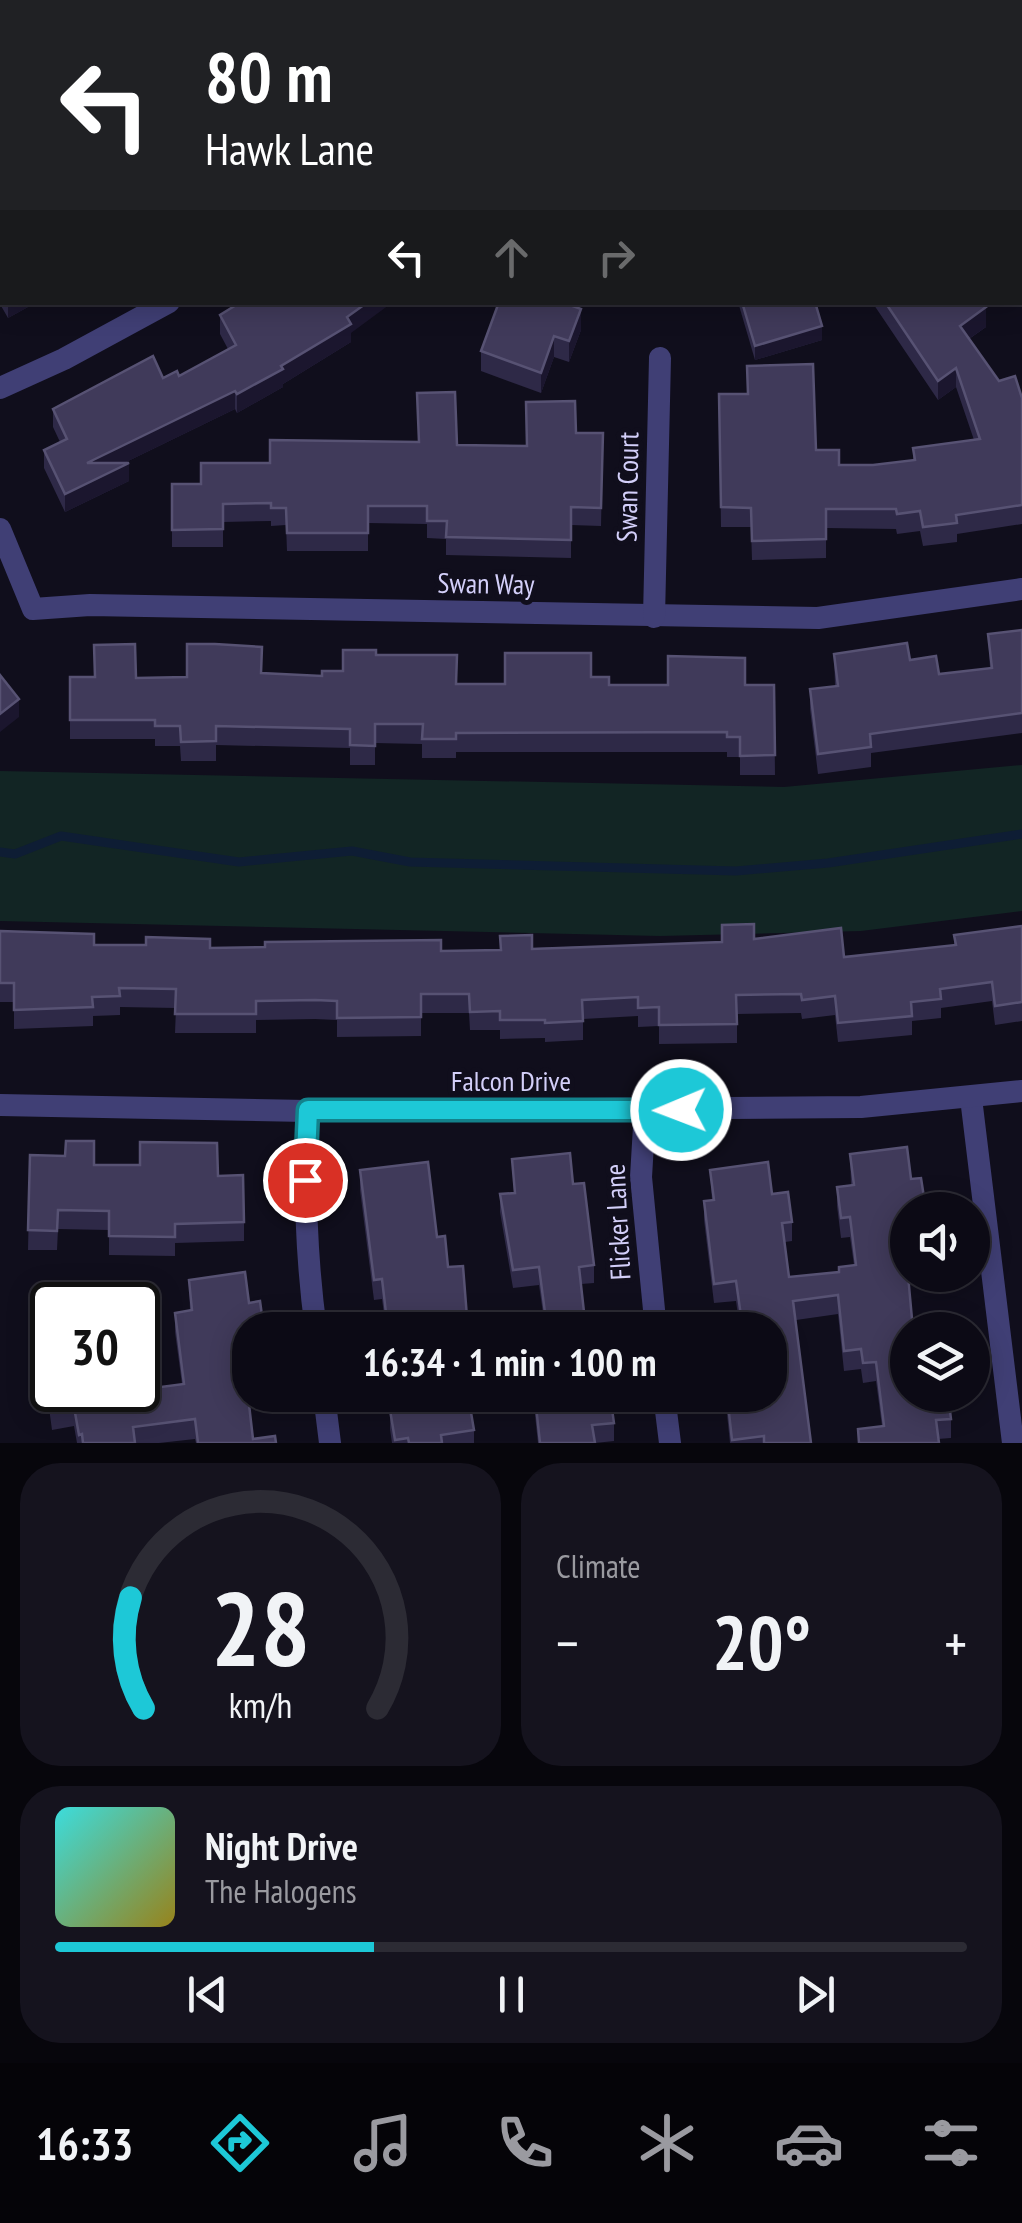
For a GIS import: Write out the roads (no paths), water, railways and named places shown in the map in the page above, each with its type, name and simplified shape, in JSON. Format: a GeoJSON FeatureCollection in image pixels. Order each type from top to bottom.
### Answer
{"type":"FeatureCollection","features":[{"type":"Feature","properties":{"kind":"street"},"geometry":{"type":"LineString","coordinates":[[0,388],[164,305]]}},
{"type":"Feature","properties":{"kind":"street","name":"Swan Court"},"geometry":{"type":"LineString","coordinates":[[654,617],[660,358]]}},
{"type":"Feature","properties":{"kind":"street","name":"Swan Way"},"geometry":{"type":"LineString","coordinates":[[0,530],[33,609],[90,605],[818,618],[1022,589]]}},
{"type":"Feature","properties":{"kind":"street","name":"Falcon Drive"},"geometry":{"type":"LineString","coordinates":[[0,1105],[645,1110],[861,1107],[1022,1091]]}},
{"type":"Feature","properties":{"kind":"street"},"geometry":{"type":"LineString","coordinates":[[971,1098],[1013,1443]]}},
{"type":"Feature","properties":{"kind":"street"},"geometry":{"type":"LineString","coordinates":[[308,1110],[307,1234],[314,1312]]}},
{"type":"Feature","properties":{"kind":"street","name":"Flicker Lane"},"geometry":{"type":"LineString","coordinates":[[645,1110],[641,1177],[654,1312]]}},
{"type":"Feature","properties":{"kind":"street"},"geometry":{"type":"LineString","coordinates":[[326,1412],[330,1443]]}},
{"type":"Feature","properties":{"kind":"street"},"geometry":{"type":"LineString","coordinates":[[666,1412],[670,1443]]}},
{"type":"Feature","properties":{"kind":"waterway"},"geometry":{"type":"LineString","coordinates":[[0,852],[15,854],[61,836],[239,862],[352,851],[410,862],[736,871],[828,863],[1022,834]]}}]}
